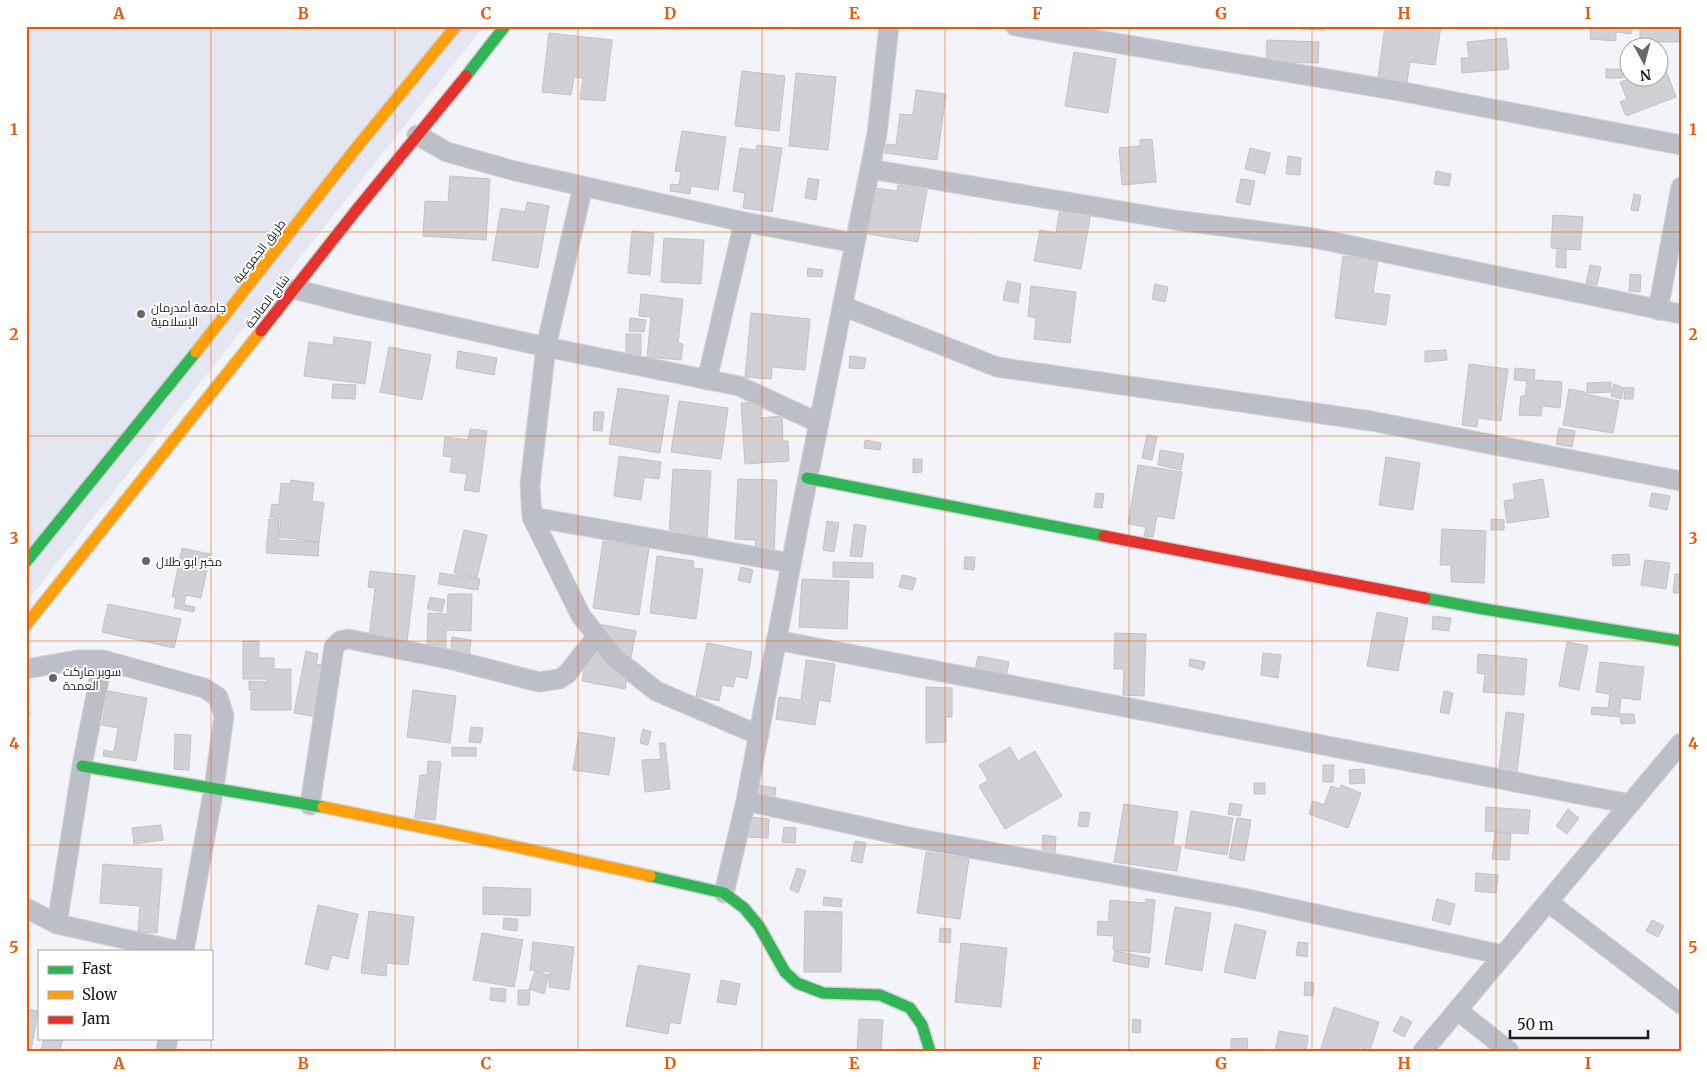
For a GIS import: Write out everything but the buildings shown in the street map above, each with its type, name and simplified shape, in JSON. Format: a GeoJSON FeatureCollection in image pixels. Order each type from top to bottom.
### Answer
{"type":"FeatureCollection","features":[{"type":"Feature","properties":{"kind":"street","name":"طريق الجموعية"},"geometry":{"type":"LineString","coordinates":[[26,562],[217,326],[353,152],[420,80],[456,26]]}},
{"type":"Feature","properties":{"kind":"street"},"geometry":{"type":"LineString","coordinates":[[505,26],[442,98],[418,135],[447,152],[515,171],[744,222],[855,243]]}},
{"type":"Feature","properties":{"kind":"street"},"geometry":{"type":"LineString","coordinates":[[724,893],[746,801],[807,478],[877,134],[889,26]]}},
{"type":"Feature","properties":{"kind":"street"},"geometry":{"type":"LineString","coordinates":[[1015,26],[1399,91],[1681,145]]}},
{"type":"Feature","properties":{"kind":"street","name":"شارع الصالحة"},"geometry":{"type":"LineString","coordinates":[[26,626],[418,135]]}},
{"type":"Feature","properties":{"kind":"street"},"geometry":{"type":"LineString","coordinates":[[870,169],[1175,220],[1314,238],[1681,314]]}},
{"type":"Feature","properties":{"kind":"street"},"geometry":{"type":"LineString","coordinates":[[583,186],[546,347],[530,485],[532,517],[581,616],[615,658],[656,691],[759,735]]}},
{"type":"Feature","properties":{"kind":"street"},"geometry":{"type":"LineString","coordinates":[[1658,310],[1681,187]]}},
{"type":"Feature","properties":{"kind":"street"},"geometry":{"type":"LineString","coordinates":[[707,380],[744,222]]}},
{"type":"Feature","properties":{"kind":"street"},"geometry":{"type":"LineString","coordinates":[[294,289],[357,306],[739,386],[819,423]]}},
{"type":"Feature","properties":{"kind":"street"},"geometry":{"type":"LineString","coordinates":[[842,306],[997,367],[1371,421],[1681,481]]}},
{"type":"Feature","properties":{"kind":"street"},"geometry":{"type":"LineString","coordinates":[[807,478],[1484,609],[1681,641]]}},
{"type":"Feature","properties":{"kind":"street"},"geometry":{"type":"LineString","coordinates":[[532,517],[791,563]]}},
{"type":"Feature","properties":{"kind":"street"},"geometry":{"type":"LineString","coordinates":[[310,805],[334,647],[340,641],[348,639],[434,656],[539,682],[559,679],[567,674],[597,636]]}},
{"type":"Feature","properties":{"kind":"street"},"geometry":{"type":"LineString","coordinates":[[776,640],[1630,804]]}},
{"type":"Feature","properties":{"kind":"street"},"geometry":{"type":"LineString","coordinates":[[26,668],[77,660],[103,660],[204,688],[218,697],[224,716],[214,788],[184,950]]}},
{"type":"Feature","properties":{"kind":"street"},"geometry":{"type":"LineString","coordinates":[[57,924],[82,766],[103,660]]}},
{"type":"Feature","properties":{"kind":"street"},"geometry":{"type":"LineString","coordinates":[[1423,1051],[1681,743]]}},
{"type":"Feature","properties":{"kind":"street"},"geometry":{"type":"LineString","coordinates":[[82,766],[310,805],[524,847],[724,893],[744,908],[759,926],[785,972],[797,983],[823,993],[880,994],[910,1008],[922,1025],[930,1051]]}},
{"type":"Feature","properties":{"kind":"street"},"geometry":{"type":"LineString","coordinates":[[746,801],[909,837],[1244,898],[1504,955]]}},
{"type":"Feature","properties":{"kind":"street"},"geometry":{"type":"LineString","coordinates":[[1548,902],[1681,1004]]}},
{"type":"Feature","properties":{"kind":"street"},"geometry":{"type":"LineString","coordinates":[[26,908],[57,924],[174,950]]}},
{"type":"Feature","properties":{"kind":"street"},"geometry":{"type":"LineString","coordinates":[[1457,1010],[1509,1051]]}},
{"type":"Feature","properties":{"kind":"shaded area","name":"جامعة أمدرمان الإسلامية"},"geometry":{"type":"Polygon","coordinates":[[[26,26],[484,26],[26,602],[26,26]]]}},
{"type":"Feature","properties":{"kind":"traffic: fast"},"geometry":{"type":"LineString","coordinates":[[466,76],[505,26]]}},
{"type":"Feature","properties":{"kind":"traffic: fast"},"geometry":{"type":"LineString","coordinates":[[26,562],[196,352]]}},
{"type":"Feature","properties":{"kind":"traffic: fast"},"geometry":{"type":"LineString","coordinates":[[807,478],[1104,536]]}},
{"type":"Feature","properties":{"kind":"traffic: fast"},"geometry":{"type":"LineString","coordinates":[[1425,598],[1681,641]]}},
{"type":"Feature","properties":{"kind":"traffic: fast"},"geometry":{"type":"LineString","coordinates":[[82,766],[323,807]]}},
{"type":"Feature","properties":{"kind":"traffic: fast"},"geometry":{"type":"LineString","coordinates":[[650,876],[724,893],[744,908],[759,926],[785,972],[797,983],[823,993],[880,995],[910,1008],[922,1025],[930,1051]]}},
{"type":"Feature","properties":{"kind":"traffic: slow"},"geometry":{"type":"LineString","coordinates":[[196,352],[353,152],[456,26]]}},
{"type":"Feature","properties":{"kind":"traffic: slow"},"geometry":{"type":"LineString","coordinates":[[26,625],[261,331]]}},
{"type":"Feature","properties":{"kind":"traffic: slow"},"geometry":{"type":"LineString","coordinates":[[323,807],[650,876]]}},
{"type":"Feature","properties":{"kind":"traffic: jam"},"geometry":{"type":"LineString","coordinates":[[261,331],[466,76]]}},
{"type":"Feature","properties":{"kind":"traffic: jam"},"geometry":{"type":"LineString","coordinates":[[1104,536],[1425,598]]}},
{"type":"Feature","properties":{"kind":"place","name":"جامعة أمدرمان الإسلامية"},"geometry":{"type":"Point","coordinates":[141,314]}},
{"type":"Feature","properties":{"kind":"place","name":"مخبر ابو طلال"},"geometry":{"type":"Point","coordinates":[146,561]}},
{"type":"Feature","properties":{"kind":"place","name":"سوبر ماركت العمدة"},"geometry":{"type":"Point","coordinates":[53,678]}}]}
